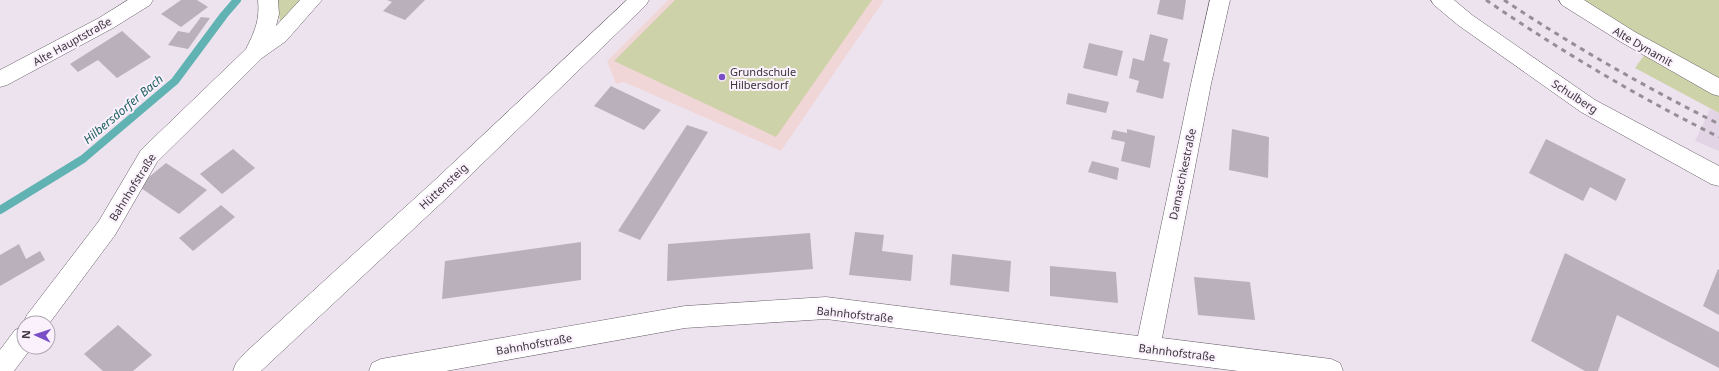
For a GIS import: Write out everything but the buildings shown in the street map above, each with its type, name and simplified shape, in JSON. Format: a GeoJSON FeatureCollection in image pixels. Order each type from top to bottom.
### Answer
{"type":"FeatureCollection","features":[{"type":"Feature","properties":{"kind":"street","name":"Alte Hauptstraße"},"geometry":{"type":"LineString","coordinates":[[0,79],[106,23],[143,0]]}},
{"type":"Feature","properties":{"kind":"street","name":"Bahnhofstraße"},"geometry":{"type":"LineString","coordinates":[[41,315],[107,228],[149,156],[254,54],[266,29],[269,14],[268,0]]}},
{"type":"Feature","properties":{"kind":"street"},"geometry":{"type":"LineString","coordinates":[[254,54],[280,36],[312,0]]}},
{"type":"Feature","properties":{"kind":"street","name":"Hüttensteig"},"geometry":{"type":"LineString","coordinates":[[245,371],[266,349],[444,186],[639,0]]}},
{"type":"Feature","properties":{"kind":"street","name":"Damaschkestraße"},"geometry":{"type":"LineString","coordinates":[[1148,348],[1201,84],[1220,0]]}},
{"type":"Feature","properties":{"kind":"street","name":"Schulberg"},"geometry":{"type":"LineString","coordinates":[[1441,0],[1465,20],[1588,106],[1719,177]]}},
{"type":"Feature","properties":{"kind":"street","name":"Alte Dynamit"},"geometry":{"type":"LineString","coordinates":[[1569,0],[1628,37],[1719,88]]}},
{"type":"Feature","properties":{"kind":"street","name":"Bahnhofstraße"},"geometry":{"type":"LineString","coordinates":[[381,371],[685,316],[826,308],[1331,371]]}},
{"type":"Feature","properties":{"kind":"street"},"geometry":{"type":"LineString","coordinates":[[2,367],[16,349]]}},
{"type":"Feature","properties":{"kind":"shaded area","name":"Grundschule Hilbersdorf"},"geometry":{"type":"Polygon","coordinates":[[[668,0],[884,0],[781,151],[624,82],[616,84],[607,61],[668,0]]]}},
{"type":"Feature","properties":{"kind":"shaded area"},"geometry":{"type":"Polygon","coordinates":[[[1710,109],[1719,113],[1719,151],[1695,141],[1710,109]]]}},
{"type":"Feature","properties":{"kind":"green space"},"geometry":{"type":"Polygon","coordinates":[[[277,0],[306,0],[288,18],[280,21],[277,0]]]}},
{"type":"Feature","properties":{"kind":"green space","name":"Grundschule Hilbersdorf"},"geometry":{"type":"Polygon","coordinates":[[[675,0],[872,0],[776,137],[614,61],[675,0]]]}},
{"type":"Feature","properties":{"kind":"green space"},"geometry":{"type":"Polygon","coordinates":[[[1583,0],[1719,0],[1719,113],[1635,68],[1653,43],[1583,0]]]}},
{"type":"Feature","properties":{"kind":"waterway","name":"Hilbersdorfer Bach"},"geometry":{"type":"LineString","coordinates":[[0,210],[83,159],[175,81],[224,15],[237,0]]}},
{"type":"Feature","properties":{"kind":"railway"},"geometry":{"type":"LineString","coordinates":[[1486,0],[1600,73],[1629,90],[1719,137]]}},
{"type":"Feature","properties":{"kind":"railway"},"geometry":{"type":"LineString","coordinates":[[1504,0],[1556,34],[1719,124]]}},
{"type":"Feature","properties":{"kind":"place","name":"Grundschule Hilbersdorf"},"geometry":{"type":"Point","coordinates":[722,77]}}]}
